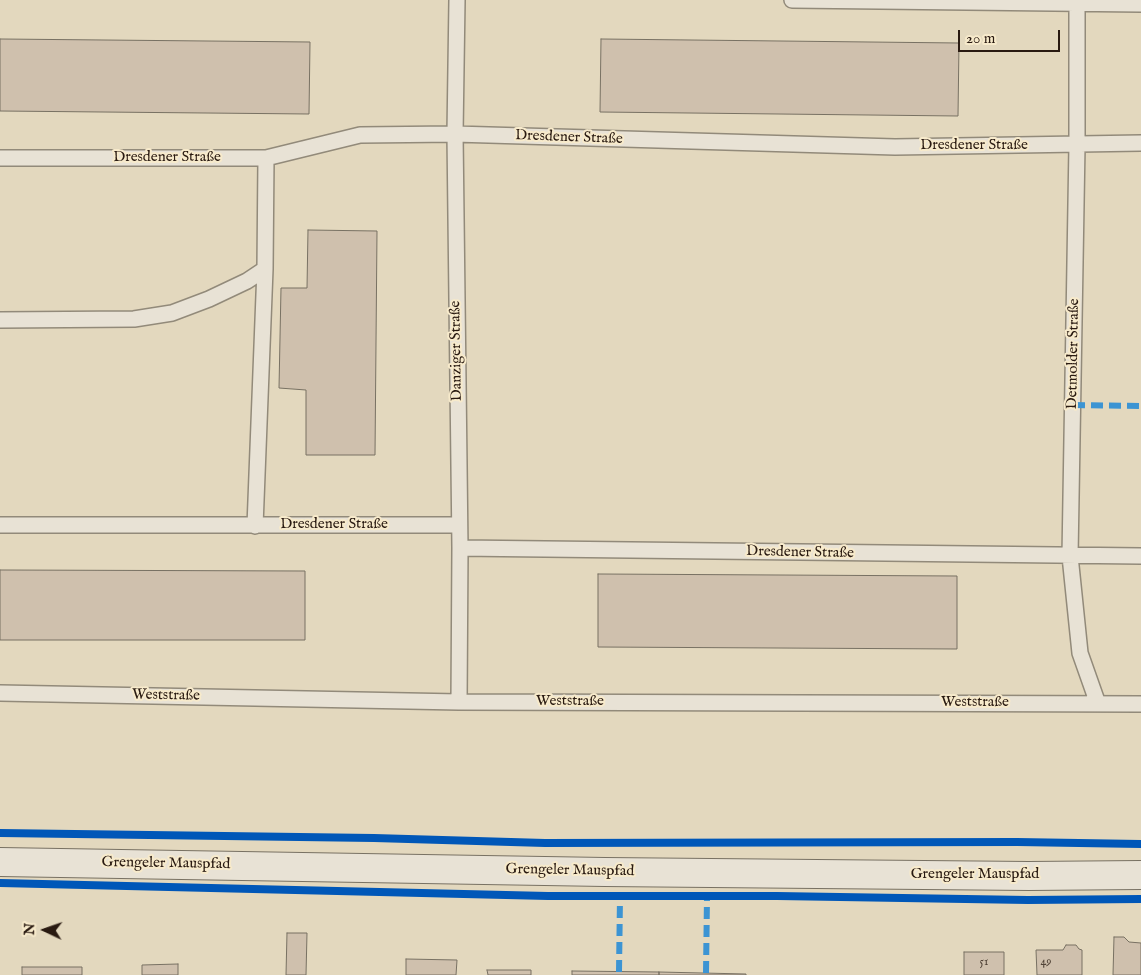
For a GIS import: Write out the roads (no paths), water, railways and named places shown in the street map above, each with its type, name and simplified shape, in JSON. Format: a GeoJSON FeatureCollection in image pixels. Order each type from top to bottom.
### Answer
{"type":"FeatureCollection","features":[{"type":"Feature","properties":{"kind":"main road","name":"Grengeler Mauspfad"},"geometry":{"type":"LineString","coordinates":[[0,862],[605,872],[1029,876],[1141,875]]}},
{"type":"Feature","properties":{"kind":"lane","name":"Danziger Straße"},"geometry":{"type":"LineString","coordinates":[[456,0],[455,134],[460,702]]}},
{"type":"Feature","properties":{"kind":"lane"},"geometry":{"type":"LineString","coordinates":[[792,0],[1077,1],[1141,4]]}},
{"type":"Feature","properties":{"kind":"lane","name":"Detmolder Straße"},"geometry":{"type":"LineString","coordinates":[[1077,1],[1077,145],[1070,556],[1080,653],[1098,704]]}},
{"type":"Feature","properties":{"kind":"lane","name":"Dresdener Straße"},"geometry":{"type":"LineString","coordinates":[[0,158],[266,158],[360,135],[455,134],[895,147],[1141,143]]}},
{"type":"Feature","properties":{"kind":"lane"},"geometry":{"type":"LineString","coordinates":[[255,526],[265,270],[266,158]]}},
{"type":"Feature","properties":{"kind":"lane"},"geometry":{"type":"LineString","coordinates":[[0,320],[134,320],[172,313],[247,281],[265,270]]}},
{"type":"Feature","properties":{"kind":"lane","name":"Dresdener Straße"},"geometry":{"type":"LineString","coordinates":[[0,525],[458,525]]}},
{"type":"Feature","properties":{"kind":"lane","name":"Dresdener Straße"},"geometry":{"type":"LineString","coordinates":[[460,548],[1141,556]]}},
{"type":"Feature","properties":{"kind":"lane","name":"Weststraße"},"geometry":{"type":"LineString","coordinates":[[0,693],[460,702],[1141,704]]}}]}
